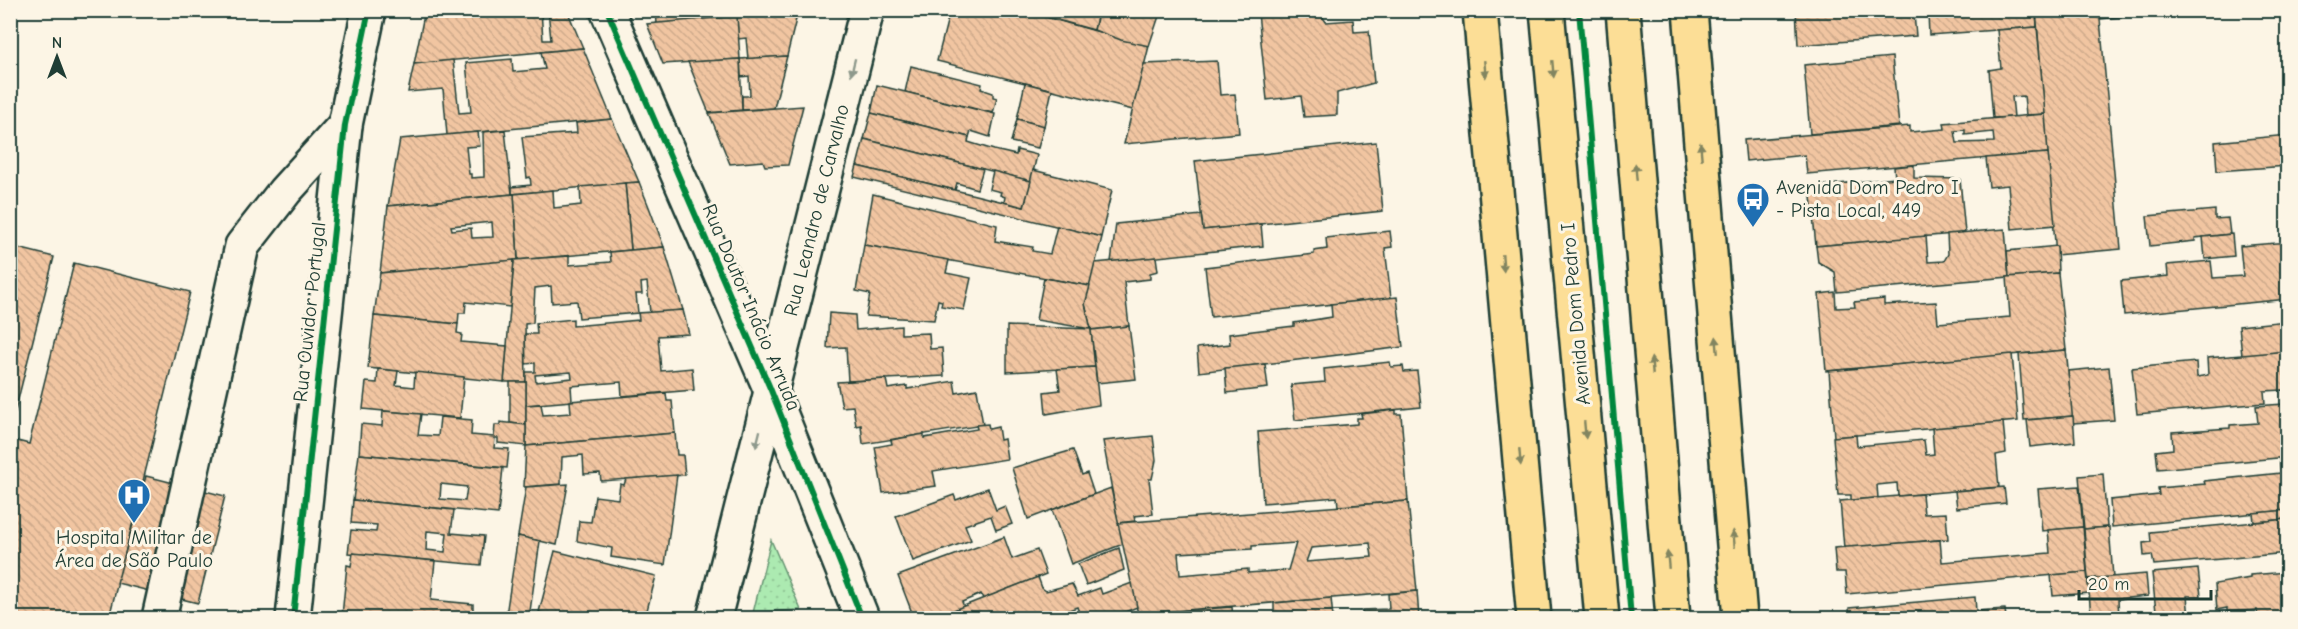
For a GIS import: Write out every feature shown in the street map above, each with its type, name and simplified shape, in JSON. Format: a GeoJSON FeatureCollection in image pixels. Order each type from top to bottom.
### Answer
{"type":"FeatureCollection","features":[{"type":"Feature","properties":{"kind":"main road"},"geometry":{"type":"LineString","coordinates":[[1480,10],[1534,618]]}},
{"type":"Feature","properties":{"kind":"main road","name":"Avenida Dom Pedro I"},"geometry":{"type":"LineString","coordinates":[[1547,10],[1602,618]]}},
{"type":"Feature","properties":{"kind":"main road"},"geometry":{"type":"LineString","coordinates":[[1623,10],[1673,618]]}},
{"type":"Feature","properties":{"kind":"main road"},"geometry":{"type":"LineString","coordinates":[[1690,10],[1740,618]]}},
{"type":"Feature","properties":{"kind":"street","name":"Rua Ouvidor Portugal"},"geometry":{"type":"LineString","coordinates":[[293,618],[345,125],[369,10]]}},
{"type":"Feature","properties":{"kind":"street","name":"Rua Doutor Inácio Arruda"},"geometry":{"type":"LineString","coordinates":[[607,10],[770,388],[862,618]]}},
{"type":"Feature","properties":{"kind":"street","name":"Rua Leandro de Carvalho"},"geometry":{"type":"LineString","coordinates":[[714,618],[770,388],[867,10]]}},
{"type":"Feature","properties":{"kind":"street"},"geometry":{"type":"LineString","coordinates":[[159,618],[242,246],[285,191],[345,125]]}},
{"type":"Feature","properties":{"kind":"green space"},"geometry":{"type":"Polygon","coordinates":[[[771,540],[801,610],[753,613],[771,540]]]}},
{"type":"Feature","properties":{"kind":"building"},"geometry":{"type":"Polygon","coordinates":[[[425,10],[541,10],[543,40],[551,40],[548,10],[567,10],[583,48],[414,64],[425,10]]]}},
{"type":"Feature","properties":{"kind":"building"},"geometry":{"type":"Polygon","coordinates":[[[656,10],[718,10],[718,19],[657,24],[656,10]]]}},
{"type":"Feature","properties":{"kind":"building"},"geometry":{"type":"Polygon","coordinates":[[[950,10],[1021,10],[1149,46],[1133,110],[937,61],[950,10]]]}},
{"type":"Feature","properties":{"kind":"building"},"geometry":{"type":"Polygon","coordinates":[[[1021,10],[1099,10],[1094,30],[1021,10]]]}},
{"type":"Feature","properties":{"kind":"building"},"geometry":{"type":"Polygon","coordinates":[[[1099,10],[1124,10],[1143,16],[1145,10],[1161,10],[1149,46],[1121,40],[1094,30],[1099,10]]]}},
{"type":"Feature","properties":{"kind":"building"},"geometry":{"type":"Polygon","coordinates":[[[1260,10],[1287,10],[1287,13],[1318,10],[1326,22],[1353,20],[1354,32],[1369,31],[1374,83],[1337,93],[1337,115],[1304,117],[1301,96],[1267,100],[1258,13],[1260,10]]]}},
{"type":"Feature","properties":{"kind":"building"},"geometry":{"type":"Polygon","coordinates":[[[1796,10],[1906,10],[1906,14],[1914,14],[1916,36],[1798,45],[1796,10]]]}},
{"type":"Feature","properties":{"kind":"building"},"geometry":{"type":"Polygon","coordinates":[[[1906,10],[2036,10],[2037,27],[1929,35],[1928,13],[1906,14],[1906,10]]]}},
{"type":"Feature","properties":{"kind":"building"},"geometry":{"type":"Polygon","coordinates":[[[2036,10],[2189,10],[2100,19],[2121,249],[2056,255],[2036,10]]]}},
{"type":"Feature","properties":{"kind":"building"},"geometry":{"type":"Polygon","coordinates":[[[798,11],[787,56],[748,59],[746,38],[738,39],[737,16],[798,11]]]}},
{"type":"Feature","properties":{"kind":"building"},"geometry":{"type":"Polygon","coordinates":[[[737,16],[740,59],[663,64],[647,24],[737,16]]]}},
{"type":"Feature","properties":{"kind":"building"},"geometry":{"type":"Polygon","coordinates":[[[2037,27],[2045,114],[2026,115],[2024,96],[2012,97],[2014,117],[1993,118],[1989,70],[2001,68],[1997,30],[2037,27]]]}},
{"type":"Feature","properties":{"kind":"building"},"geometry":{"type":"Polygon","coordinates":[[[583,48],[612,119],[447,135],[443,89],[408,92],[414,64],[453,60],[459,113],[471,112],[466,63],[512,59],[513,72],[545,69],[541,52],[583,48]]]}},
{"type":"Feature","properties":{"kind":"building"},"geometry":{"type":"Polygon","coordinates":[[[787,56],[774,108],[742,110],[742,96],[750,96],[749,76],[741,77],[740,59],[787,56]]]}},
{"type":"Feature","properties":{"kind":"building"},"geometry":{"type":"Polygon","coordinates":[[[1892,57],[1899,126],[1810,134],[1804,65],[1892,57]]]}},
{"type":"Feature","properties":{"kind":"building"},"geometry":{"type":"Polygon","coordinates":[[[740,59],[742,110],[709,113],[688,62],[740,59]]]}},
{"type":"Feature","properties":{"kind":"building"},"geometry":{"type":"Polygon","coordinates":[[[1217,61],[1220,95],[1235,94],[1239,133],[1124,144],[1144,64],[1217,61]]]}},
{"type":"Feature","properties":{"kind":"building"},"geometry":{"type":"Polygon","coordinates":[[[911,66],[982,84],[981,89],[993,93],[993,97],[997,98],[993,113],[905,92],[911,66]]]}},
{"type":"Feature","properties":{"kind":"building"},"geometry":{"type":"Polygon","coordinates":[[[1025,83],[1052,90],[1044,126],[1017,119],[1025,83]]]}},
{"type":"Feature","properties":{"kind":"building"},"geometry":{"type":"Polygon","coordinates":[[[877,85],[995,114],[990,137],[971,131],[969,137],[871,113],[877,85]]]}},
{"type":"Feature","properties":{"kind":"building"},"geometry":{"type":"Polygon","coordinates":[[[803,106],[788,165],[765,166],[763,161],[730,164],[709,113],[803,106]]]}},
{"type":"Feature","properties":{"kind":"building"},"geometry":{"type":"Polygon","coordinates":[[[871,113],[969,137],[968,142],[994,150],[1016,155],[1017,150],[1037,155],[1031,181],[864,139],[871,113]]]}},
{"type":"Feature","properties":{"kind":"building"},"geometry":{"type":"Polygon","coordinates":[[[2045,114],[2048,153],[1807,174],[1805,155],[1746,161],[1744,140],[1910,126],[1910,132],[1945,129],[1944,123],[2045,114]],[[1965,130],[1955,131],[1957,143],[1994,142],[1993,132],[1965,135],[1965,130]]]}},
{"type":"Feature","properties":{"kind":"building"},"geometry":{"type":"Polygon","coordinates":[[[612,119],[639,182],[512,194],[512,187],[531,185],[530,177],[527,178],[522,137],[577,133],[576,123],[612,119]]]}},
{"type":"Feature","properties":{"kind":"building"},"geometry":{"type":"Polygon","coordinates":[[[1017,119],[1044,126],[1038,148],[1011,142],[1017,119]]]}},
{"type":"Feature","properties":{"kind":"building"},"geometry":{"type":"Polygon","coordinates":[[[505,130],[512,194],[388,206],[400,139],[478,132],[480,146],[466,147],[469,174],[471,178],[484,177],[483,132],[505,130]]]}},
{"type":"Feature","properties":{"kind":"building"},"geometry":{"type":"Polygon","coordinates":[[[2288,135],[2288,166],[2217,171],[2215,142],[2288,135]]]}},
{"type":"Feature","properties":{"kind":"building"},"geometry":{"type":"Polygon","coordinates":[[[864,139],[983,169],[977,189],[957,183],[955,190],[857,166],[864,139]]]}},
{"type":"Feature","properties":{"kind":"building"},"geometry":{"type":"Polygon","coordinates":[[[1376,142],[1383,211],[1203,230],[1195,161],[1376,142]]]}},
{"type":"Feature","properties":{"kind":"building"},"geometry":{"type":"Polygon","coordinates":[[[2048,153],[2055,225],[2012,229],[2008,185],[1989,187],[1986,158],[2048,153]]]}},
{"type":"Feature","properties":{"kind":"building"},"geometry":{"type":"Polygon","coordinates":[[[1914,165],[1914,178],[1960,179],[1965,233],[1816,246],[1810,187],[1895,178],[1894,167],[1914,165]]]}},
{"type":"Feature","properties":{"kind":"building"},"geometry":{"type":"Polygon","coordinates":[[[857,166],[1024,207],[1033,170],[1112,190],[1101,237],[854,177],[857,166]]]}},
{"type":"Feature","properties":{"kind":"building"},"geometry":{"type":"Polygon","coordinates":[[[993,171],[1031,181],[1024,207],[1004,202],[1005,197],[1000,195],[1001,192],[989,189],[993,171]]]}},
{"type":"Feature","properties":{"kind":"building"},"geometry":{"type":"Polygon","coordinates":[[[639,182],[664,247],[631,250],[625,183],[639,182]]]}},
{"type":"Feature","properties":{"kind":"building"},"geometry":{"type":"Polygon","coordinates":[[[625,183],[631,250],[518,260],[514,194],[553,190],[554,208],[581,205],[580,187],[625,183]]]}},
{"type":"Feature","properties":{"kind":"building"},"geometry":{"type":"Polygon","coordinates":[[[514,194],[518,260],[380,273],[388,206],[514,194]],[[492,222],[451,226],[452,230],[471,228],[472,238],[493,237],[492,222]]]}},
{"type":"Feature","properties":{"kind":"building"},"geometry":{"type":"Polygon","coordinates":[[[873,194],[997,225],[995,241],[1033,247],[1032,251],[1050,254],[1057,226],[1102,237],[1090,286],[864,245],[873,194]]]}},
{"type":"Feature","properties":{"kind":"building"},"geometry":{"type":"Polygon","coordinates":[[[2215,210],[2215,219],[2228,218],[2230,234],[2150,246],[2147,216],[2215,210]]]}},
{"type":"Feature","properties":{"kind":"building"},"geometry":{"type":"Polygon","coordinates":[[[1201,215],[1203,230],[1261,224],[1263,246],[1111,262],[1116,224],[1201,215]]]}},
{"type":"Feature","properties":{"kind":"building"},"geometry":{"type":"Polygon","coordinates":[[[2005,229],[2009,277],[1837,292],[1835,272],[1818,262],[1816,246],[1926,236],[1928,262],[1944,261],[1948,254],[1947,234],[2005,229]]]}},
{"type":"Feature","properties":{"kind":"building"},"geometry":{"type":"Polygon","coordinates":[[[1390,231],[1392,247],[1385,248],[1391,298],[1211,317],[1205,267],[1314,254],[1314,251],[1327,249],[1326,238],[1390,231]]]}},
{"type":"Feature","properties":{"kind":"building"},"geometry":{"type":"Polygon","coordinates":[[[2232,234],[2234,256],[2205,259],[2203,237],[2232,234]]]}},
{"type":"Feature","properties":{"kind":"building"},"geometry":{"type":"Polygon","coordinates":[[[2288,242],[2288,299],[2124,315],[2121,281],[2168,276],[2167,265],[2211,261],[2213,278],[2243,276],[2240,246],[2288,242]]]}},
{"type":"Feature","properties":{"kind":"building"},"geometry":{"type":"Polygon","coordinates":[[[864,245],[949,260],[946,273],[971,278],[964,310],[941,306],[942,301],[938,300],[934,320],[866,316],[870,294],[856,291],[864,245]]]}},
{"type":"Feature","properties":{"kind":"building"},"geometry":{"type":"Polygon","coordinates":[[[10,246],[54,257],[10,431],[10,246]]]}},
{"type":"Feature","properties":{"kind":"building"},"geometry":{"type":"Polygon","coordinates":[[[2057,246],[2058,273],[2009,277],[2007,251],[2057,246]]]}},
{"type":"Feature","properties":{"kind":"building"},"geometry":{"type":"Polygon","coordinates":[[[664,247],[683,310],[650,313],[647,282],[641,283],[642,294],[636,294],[638,313],[579,318],[577,301],[552,303],[551,286],[535,288],[533,323],[525,324],[526,382],[504,382],[514,260],[569,256],[569,265],[611,262],[610,252],[664,247]]]}},
{"type":"Feature","properties":{"kind":"building"},"geometry":{"type":"Polygon","coordinates":[[[1156,257],[1158,271],[1150,273],[1150,279],[1124,282],[1129,326],[1091,330],[1085,304],[1095,263],[1156,257]]]}},
{"type":"Feature","properties":{"kind":"building"},"geometry":{"type":"Polygon","coordinates":[[[514,260],[510,307],[466,302],[465,313],[459,313],[458,324],[374,316],[380,273],[514,260]]]}},
{"type":"Feature","properties":{"kind":"building"},"geometry":{"type":"Polygon","coordinates":[[[74,263],[190,292],[109,618],[10,618],[10,439],[29,444],[74,263]]]}},
{"type":"Feature","properties":{"kind":"building"},"geometry":{"type":"Polygon","coordinates":[[[2058,273],[2066,350],[1826,371],[1819,294],[1835,292],[1836,308],[1855,307],[1854,302],[1884,299],[1884,305],[1936,302],[1938,323],[2010,317],[2007,277],[2058,273]]]}},
{"type":"Feature","properties":{"kind":"building"},"geometry":{"type":"Polygon","coordinates":[[[1044,278],[1090,286],[1085,304],[1091,329],[1036,320],[1044,278]]]}},
{"type":"Feature","properties":{"kind":"building"},"geometry":{"type":"Polygon","coordinates":[[[1397,297],[1403,347],[1199,372],[1197,348],[1230,344],[1229,334],[1294,326],[1294,323],[1332,317],[1331,304],[1397,297]]]}},
{"type":"Feature","properties":{"kind":"building"},"geometry":{"type":"Polygon","coordinates":[[[683,310],[689,334],[658,336],[661,371],[692,368],[694,390],[622,396],[621,382],[571,386],[572,401],[526,405],[526,372],[535,372],[535,363],[526,364],[525,334],[537,334],[536,323],[573,319],[573,326],[639,320],[638,313],[683,310]],[[571,372],[535,375],[536,382],[572,378],[571,372]]]}},
{"type":"Feature","properties":{"kind":"building"},"geometry":{"type":"Polygon","coordinates":[[[829,313],[855,315],[856,330],[901,326],[901,334],[929,333],[930,349],[942,348],[944,376],[848,381],[846,347],[827,348],[829,313]]]}},
{"type":"Feature","properties":{"kind":"building"},"geometry":{"type":"Polygon","coordinates":[[[374,316],[458,324],[457,333],[462,334],[461,342],[507,346],[504,382],[368,368],[374,316]]]}},
{"type":"Feature","properties":{"kind":"building"},"geometry":{"type":"Polygon","coordinates":[[[2287,321],[2288,351],[2242,356],[2239,326],[2287,321]]]}},
{"type":"Feature","properties":{"kind":"building"},"geometry":{"type":"Polygon","coordinates":[[[1007,326],[1091,329],[1095,367],[1007,372],[1007,326]]]}},
{"type":"Feature","properties":{"kind":"building"},"geometry":{"type":"Polygon","coordinates":[[[1129,326],[1136,379],[1097,383],[1091,330],[1129,326]]]}},
{"type":"Feature","properties":{"kind":"building"},"geometry":{"type":"Polygon","coordinates":[[[2066,350],[2073,416],[2024,420],[2019,354],[2066,350]]]}},
{"type":"Feature","properties":{"kind":"building"},"geometry":{"type":"Polygon","coordinates":[[[2288,351],[2288,404],[2284,404],[2283,390],[2264,391],[2265,403],[2137,414],[2132,368],[2196,362],[2197,377],[2208,375],[2207,358],[2288,351]]]}},
{"type":"Feature","properties":{"kind":"building"},"geometry":{"type":"Polygon","coordinates":[[[2012,354],[2018,421],[1834,437],[1829,371],[2012,354]]]}},
{"type":"Feature","properties":{"kind":"building"},"geometry":{"type":"Polygon","coordinates":[[[1390,362],[1391,367],[1403,366],[1404,372],[1417,371],[1421,407],[1295,420],[1291,385],[1325,382],[1324,369],[1390,362]]]}},
{"type":"Feature","properties":{"kind":"building"},"geometry":{"type":"Polygon","coordinates":[[[1265,364],[1268,388],[1227,393],[1225,368],[1265,364]]]}},
{"type":"Feature","properties":{"kind":"building"},"geometry":{"type":"Polygon","coordinates":[[[1095,367],[1099,405],[1046,414],[1044,392],[1060,390],[1057,369],[1095,367]]]}},
{"type":"Feature","properties":{"kind":"building"},"geometry":{"type":"Polygon","coordinates":[[[2109,367],[2114,420],[2073,423],[2068,371],[2109,367]]]}},
{"type":"Feature","properties":{"kind":"building"},"geometry":{"type":"Polygon","coordinates":[[[378,369],[398,371],[396,385],[414,387],[415,372],[464,377],[460,418],[363,409],[366,382],[377,383],[378,369]]]}},
{"type":"Feature","properties":{"kind":"building"},"geometry":{"type":"Polygon","coordinates":[[[886,379],[888,389],[907,386],[907,389],[954,381],[956,393],[977,389],[983,425],[863,444],[861,425],[856,426],[853,406],[842,407],[837,382],[886,379]]]}},
{"type":"Feature","properties":{"kind":"building"},"geometry":{"type":"Polygon","coordinates":[[[510,382],[526,382],[526,425],[510,423],[510,382]]]}},
{"type":"Feature","properties":{"kind":"building"},"geometry":{"type":"Polygon","coordinates":[[[666,393],[667,401],[672,401],[675,433],[526,446],[526,405],[541,404],[543,415],[571,413],[570,401],[666,393]]]}},
{"type":"Feature","properties":{"kind":"building"},"geometry":{"type":"Polygon","coordinates":[[[2288,404],[2288,457],[2158,469],[2156,451],[2173,449],[2172,432],[2230,428],[2230,425],[2258,423],[2256,406],[2288,404]]]}},
{"type":"Feature","properties":{"kind":"building"},"geometry":{"type":"Polygon","coordinates":[[[1396,410],[1396,414],[1401,414],[1408,501],[1338,506],[1337,497],[1263,503],[1258,432],[1357,424],[1357,418],[1362,418],[1361,414],[1396,410]]]}},
{"type":"Feature","properties":{"kind":"building"},"geometry":{"type":"Polygon","coordinates":[[[383,411],[421,414],[418,435],[438,436],[440,417],[472,420],[471,435],[494,437],[495,425],[500,425],[500,422],[526,425],[526,446],[498,443],[498,438],[495,438],[494,448],[509,449],[507,468],[359,454],[361,424],[382,426],[383,411]]]}},
{"type":"Feature","properties":{"kind":"building"},"geometry":{"type":"Polygon","coordinates":[[[2073,416],[2075,442],[2030,447],[2027,420],[2073,416]]]}},
{"type":"Feature","properties":{"kind":"building"},"geometry":{"type":"Polygon","coordinates":[[[2003,422],[2006,453],[1996,455],[1999,487],[1898,496],[1897,483],[1877,485],[1878,498],[1851,500],[1851,495],[1838,495],[1833,437],[1856,435],[1857,446],[1924,440],[1926,455],[1934,454],[1932,428],[2003,422]]]}},
{"type":"Feature","properties":{"kind":"building"},"geometry":{"type":"Polygon","coordinates":[[[988,424],[989,429],[998,427],[1000,440],[1004,439],[1007,459],[933,471],[936,486],[883,493],[875,447],[892,444],[891,440],[924,434],[924,438],[977,429],[976,425],[988,424]]]}},
{"type":"Feature","properties":{"kind":"building"},"geometry":{"type":"Polygon","coordinates":[[[675,433],[677,455],[683,455],[685,475],[601,481],[600,473],[584,474],[583,455],[562,457],[561,484],[524,487],[526,446],[675,433]]]}},
{"type":"Feature","properties":{"kind":"building"},"geometry":{"type":"Polygon","coordinates":[[[1153,436],[1156,460],[1152,479],[1149,479],[1153,514],[1134,516],[1135,521],[1118,523],[1103,441],[1153,436]]]}},
{"type":"Feature","properties":{"kind":"building"},"geometry":{"type":"Polygon","coordinates":[[[1073,450],[1082,475],[1087,473],[1094,494],[1028,519],[1012,468],[1073,450]]]}},
{"type":"Feature","properties":{"kind":"building"},"geometry":{"type":"Polygon","coordinates":[[[359,454],[503,468],[498,514],[353,500],[359,454]],[[441,484],[440,499],[465,501],[467,487],[441,484]]]}},
{"type":"Feature","properties":{"kind":"building"},"geometry":{"type":"Polygon","coordinates":[[[2288,457],[2288,510],[2112,527],[2110,500],[2159,495],[2158,488],[2281,473],[2279,458],[2288,457]]]}},
{"type":"Feature","properties":{"kind":"building"},"geometry":{"type":"Polygon","coordinates":[[[2103,474],[2107,527],[2084,529],[2079,476],[2103,474]]]}},
{"type":"Feature","properties":{"kind":"building"},"geometry":{"type":"Polygon","coordinates":[[[677,475],[665,565],[611,557],[612,548],[577,541],[579,521],[591,522],[595,496],[618,499],[620,484],[624,485],[626,479],[677,475]]]}},
{"type":"Feature","properties":{"kind":"building"},"geometry":{"type":"Polygon","coordinates":[[[146,476],[225,496],[198,603],[117,583],[146,476]]]}},
{"type":"Feature","properties":{"kind":"building"},"geometry":{"type":"Polygon","coordinates":[[[568,484],[557,545],[518,536],[526,487],[568,484]]]}},
{"type":"Feature","properties":{"kind":"building"},"geometry":{"type":"Polygon","coordinates":[[[2079,486],[2083,527],[2042,531],[2038,489],[2079,486]]]}},
{"type":"Feature","properties":{"kind":"building"},"geometry":{"type":"Polygon","coordinates":[[[2004,487],[2006,503],[1957,508],[1955,491],[2004,487]]]}},
{"type":"Feature","properties":{"kind":"building"},"geometry":{"type":"Polygon","coordinates":[[[988,488],[996,510],[1005,506],[1012,524],[996,530],[991,516],[965,525],[971,540],[913,561],[896,516],[954,495],[956,500],[988,488]]]}},
{"type":"Feature","properties":{"kind":"building"},"geometry":{"type":"Polygon","coordinates":[[[1111,488],[1123,544],[1071,564],[1052,510],[1111,488]]]}},
{"type":"Feature","properties":{"kind":"building"},"geometry":{"type":"Polygon","coordinates":[[[1922,494],[1924,514],[1946,513],[1948,539],[1844,548],[1840,501],[1922,494]]]}},
{"type":"Feature","properties":{"kind":"building"},"geometry":{"type":"Polygon","coordinates":[[[353,500],[454,510],[451,533],[484,536],[481,565],[348,553],[351,530],[376,532],[377,525],[351,523],[353,500]],[[427,531],[426,550],[445,552],[447,533],[427,531]]]}},
{"type":"Feature","properties":{"kind":"building"},"geometry":{"type":"Polygon","coordinates":[[[1408,501],[1417,591],[1138,614],[1118,523],[1408,501]],[[1296,543],[1252,546],[1252,549],[1178,553],[1180,575],[1248,569],[1248,573],[1288,570],[1296,543]],[[1370,543],[1311,548],[1306,562],[1372,557],[1370,543]]]}},
{"type":"Feature","properties":{"kind":"building"},"geometry":{"type":"Polygon","coordinates":[[[2288,510],[2288,519],[2254,522],[2253,513],[2288,510]]]}},
{"type":"Feature","properties":{"kind":"building"},"geometry":{"type":"Polygon","coordinates":[[[2288,519],[2288,553],[2154,565],[2152,555],[2144,556],[2143,543],[2151,542],[2150,532],[2288,519]]]}},
{"type":"Feature","properties":{"kind":"building"},"geometry":{"type":"Polygon","coordinates":[[[2083,527],[2087,572],[1847,594],[1845,572],[1836,572],[1834,548],[1940,540],[1942,562],[2050,553],[2048,530],[2083,527]]]}},
{"type":"Feature","properties":{"kind":"building"},"geometry":{"type":"Polygon","coordinates":[[[2109,527],[2113,577],[2088,579],[2084,529],[2109,527]]]}},
{"type":"Feature","properties":{"kind":"building"},"geometry":{"type":"Polygon","coordinates":[[[518,536],[540,541],[529,618],[506,615],[518,536]]]}},
{"type":"Feature","properties":{"kind":"building"},"geometry":{"type":"Polygon","coordinates":[[[1004,537],[1012,559],[1037,550],[1046,574],[983,599],[981,594],[962,602],[964,607],[933,618],[914,618],[898,576],[1004,537]]]}},
{"type":"Feature","properties":{"kind":"building"},"geometry":{"type":"Polygon","coordinates":[[[1119,548],[1124,570],[1086,585],[1078,564],[1119,548]]]}},
{"type":"Feature","properties":{"kind":"building"},"geometry":{"type":"Polygon","coordinates":[[[555,551],[656,576],[645,618],[563,618],[539,612],[555,551]]]}},
{"type":"Feature","properties":{"kind":"building"},"geometry":{"type":"Polygon","coordinates":[[[353,553],[435,561],[431,600],[473,604],[473,618],[342,616],[347,565],[351,566],[353,553]]]}},
{"type":"Feature","properties":{"kind":"building"},"geometry":{"type":"Polygon","coordinates":[[[2198,569],[2201,596],[2187,596],[2189,618],[2144,618],[2144,613],[2156,612],[2152,573],[2198,569]]]}},
{"type":"Feature","properties":{"kind":"building"},"geometry":{"type":"Polygon","coordinates":[[[2087,572],[2089,593],[2053,596],[2051,575],[2087,572]]]}},
{"type":"Feature","properties":{"kind":"building"},"geometry":{"type":"Polygon","coordinates":[[[2287,572],[2288,618],[2258,618],[2257,610],[2227,612],[2227,608],[2217,610],[2215,584],[2250,578],[2250,575],[2287,572]]]}},
{"type":"Feature","properties":{"kind":"building"},"geometry":{"type":"Polygon","coordinates":[[[2146,574],[2148,596],[2118,599],[2119,618],[2091,618],[2088,579],[2146,574]]]}},
{"type":"Feature","properties":{"kind":"building"},"geometry":{"type":"Polygon","coordinates":[[[1038,577],[1042,588],[1046,591],[1072,584],[1078,596],[1100,588],[1102,594],[1132,583],[1137,607],[1111,618],[1081,618],[1077,607],[1056,615],[1057,618],[933,618],[1038,577]]]}},
{"type":"Feature","properties":{"kind":"building"},"geometry":{"type":"Polygon","coordinates":[[[1417,591],[1419,618],[1362,618],[1362,610],[1389,609],[1388,594],[1417,591]]]}},
{"type":"Feature","properties":{"kind":"building"},"geometry":{"type":"Polygon","coordinates":[[[1975,597],[1976,611],[2005,609],[2006,618],[1850,618],[1849,608],[1975,597]]]}},
{"type":"Feature","properties":{"kind":"building"},"geometry":{"type":"Polygon","coordinates":[[[1331,598],[1333,618],[1274,618],[1274,603],[1331,598]]]}},
{"type":"Feature","properties":{"kind":"building"},"geometry":{"type":"Polygon","coordinates":[[[1232,607],[1233,618],[1139,618],[1138,614],[1232,607]]]}},
{"type":"Feature","properties":{"kind":"cycle path"},"geometry":{"type":"LineString","coordinates":[[293,618],[345,125],[369,10]]}},
{"type":"Feature","properties":{"kind":"cycle path"},"geometry":{"type":"LineString","coordinates":[[607,10],[770,388],[862,618]]}},
{"type":"Feature","properties":{"kind":"cycle path"},"geometry":{"type":"LineString","coordinates":[[1579,10],[1631,618]]}},
{"type":"Feature","properties":{"kind":"place","name":"Avenida Dom Pedro I - Pista Local, 449"},"geometry":{"type":"Point","coordinates":[1753,228]}},
{"type":"Feature","properties":{"kind":"place","name":"Hospital Militar de Área de São Paulo"},"geometry":{"type":"Point","coordinates":[134,524]}}]}
